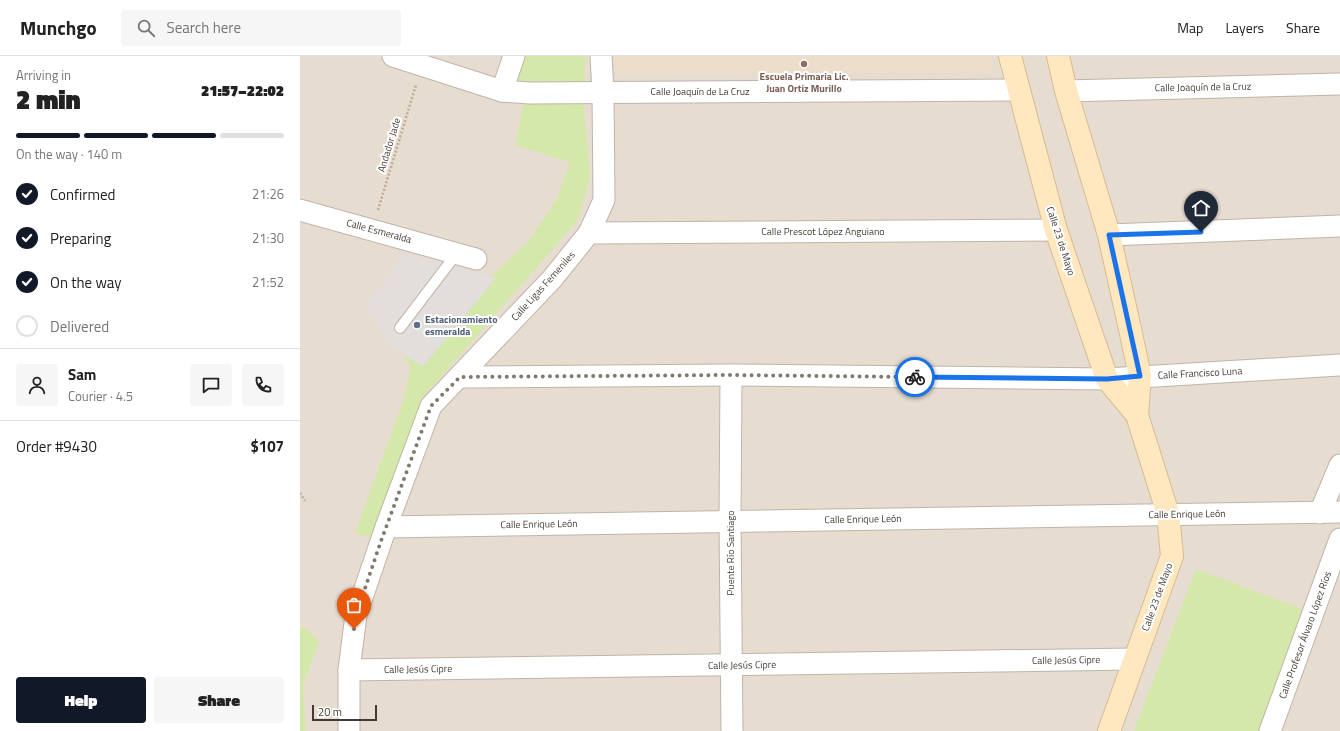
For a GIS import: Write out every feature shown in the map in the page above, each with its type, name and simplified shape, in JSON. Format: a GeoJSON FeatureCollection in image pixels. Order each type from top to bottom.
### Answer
{"type":"FeatureCollection","features":[{"type":"Feature","properties":{"kind":"street"},"geometry":{"type":"LineString","coordinates":[[393,56],[502,91],[514,56]]}},
{"type":"Feature","properties":{"kind":"street","name":"Calle Ligas Femeniles"},"geometry":{"type":"LineString","coordinates":[[349,731],[349,670],[356,615],[386,527],[431,406],[552,279],[589,233],[604,200],[603,92],[601,56]]}},
{"type":"Feature","properties":{"kind":"street","name":"Calle 23 de Mayo"},"geometry":{"type":"LineString","coordinates":[[1010,56],[1056,230],[1107,379],[1137,415]]}},
{"type":"Feature","properties":{"kind":"street","name":"Calle 23 de Mayo"},"geometry":{"type":"LineString","coordinates":[[1058,56],[1066,91],[1109,235],[1140,376],[1137,415],[1168,514],[1172,556],[1109,731]]}},
{"type":"Feature","properties":{"kind":"street","name":"Calle Joaquín de la Cruz"},"geometry":{"type":"LineString","coordinates":[[1066,91],[1340,84]]}},
{"type":"Feature","properties":{"kind":"street","name":"Calle Joaquín de La Cruz"},"geometry":{"type":"LineString","coordinates":[[502,91],[530,93],[1019,90]]}},
{"type":"Feature","properties":{"kind":"street","name":"Calle Esmeralda"},"geometry":{"type":"LineString","coordinates":[[300,210],[467,256]]}},
{"type":"Feature","properties":{"kind":"street"},"geometry":{"type":"LineString","coordinates":[[1109,235],[1340,226]]}},
{"type":"Feature","properties":{"kind":"street","name":"Calle Prescot López Anguiano"},"geometry":{"type":"LineString","coordinates":[[589,233],[1056,230]]}},
{"type":"Feature","properties":{"kind":"street","name":"Calle Francisco Luna"},"geometry":{"type":"LineString","coordinates":[[460,377],[731,375],[1107,379],[1340,365]]}},
{"type":"Feature","properties":{"kind":"street","name":"Puente Río Santiago"},"geometry":{"type":"LineString","coordinates":[[731,375],[730,521],[732,731]]}},
{"type":"Feature","properties":{"kind":"street"},"geometry":{"type":"LineString","coordinates":[[1330,512],[1340,466]]}},
{"type":"Feature","properties":{"kind":"street","name":"Calle Enrique León"},"geometry":{"type":"LineString","coordinates":[[386,527],[1330,512]]}},
{"type":"Feature","properties":{"kind":"street","name":"Calle Profesor Álvaro López Ríos"},"geometry":{"type":"LineString","coordinates":[[1270,731],[1340,539]]}},
{"type":"Feature","properties":{"kind":"street","name":"Calle Jesús Cipre"},"geometry":{"type":"LineString","coordinates":[[349,670],[1134,659]]}},
{"type":"Feature","properties":{"kind":"lane"},"geometry":{"type":"LineString","coordinates":[[400,328],[467,256]]}},
{"type":"Feature","properties":{"kind":"path","name":"Andador Jade"},"geometry":{"type":"LineString","coordinates":[[372,230],[422,65]]}},
{"type":"Feature","properties":{"kind":"path"},"geometry":{"type":"LineString","coordinates":[[300,493],[305,500]]}},
{"type":"Feature","properties":{"kind":"shaded area"},"geometry":{"type":"Polygon","coordinates":[[[300,56],[1340,56],[1340,731],[300,731],[300,56]]]}},
{"type":"Feature","properties":{"kind":"shaded area","name":"Escuela Primaria Lic. Juan Ortiz Murillo"},"geometry":{"type":"Polygon","coordinates":[[[614,56],[990,56],[994,73],[616,74],[614,56]]]}},
{"type":"Feature","properties":{"kind":"shaded area","name":"Estacionamiento esmeralda"},"geometry":{"type":"Polygon","coordinates":[[[404,254],[496,278],[423,367],[388,344],[366,305],[404,254]]]}},
{"type":"Feature","properties":{"kind":"green space"},"geometry":{"type":"Polygon","coordinates":[[[524,56],[586,56],[584,82],[517,81],[524,56]]]}},
{"type":"Feature","properties":{"kind":"green space"},"geometry":{"type":"Polygon","coordinates":[[[525,97],[583,99],[590,177],[578,220],[423,397],[371,537],[355,533],[404,399],[411,367],[404,355],[528,242],[557,199],[570,162],[515,145],[525,97]]]}},
{"type":"Feature","properties":{"kind":"green space"},"geometry":{"type":"Polygon","coordinates":[[[1196,569],[1304,610],[1258,731],[1134,731],[1196,569]]]}},
{"type":"Feature","properties":{"kind":"green space"},"geometry":{"type":"Polygon","coordinates":[[[303,626],[319,641],[303,685],[306,731],[300,731],[300,630],[303,626]]]}},
{"type":"Feature","properties":{"kind":"way so far"},"geometry":{"type":"LineString","coordinates":[[354,629],[356,615],[381,541],[431,406],[460,377],[731,375],[915,377]]}},
{"type":"Feature","properties":{"kind":"place","name":"Escuela Primaria Lic. Juan Ortiz Murillo"},"geometry":{"type":"Point","coordinates":[804,64]}},
{"type":"Feature","properties":{"kind":"place","name":"Estacionamiento esmeralda"},"geometry":{"type":"Point","coordinates":[417,325]}},
{"type":"Feature","properties":{"kind":"route"},"geometry":{"type":"LineString","coordinates":[[915,377],[1107,379],[1140,376],[1109,235],[1201,232]]}}]}
